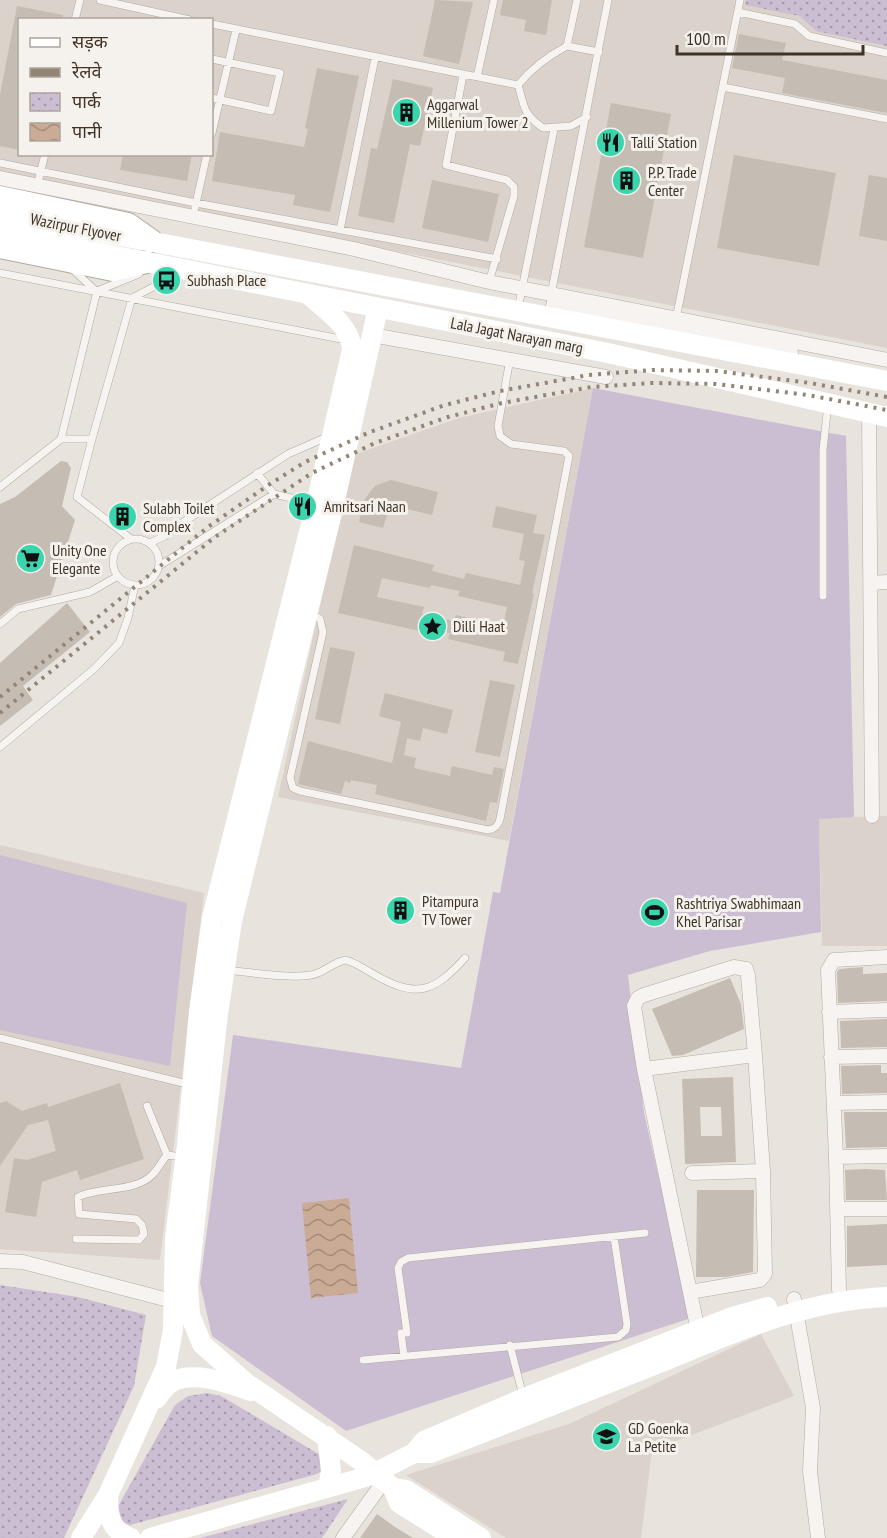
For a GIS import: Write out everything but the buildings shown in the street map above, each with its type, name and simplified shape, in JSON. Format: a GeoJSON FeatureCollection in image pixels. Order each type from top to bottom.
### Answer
{"type":"FeatureCollection","features":[{"type":"Feature","properties":{"kind":"main road"},"geometry":{"type":"LineString","coordinates":[[0,197],[128,224],[153,256],[113,270],[0,248]]}},
{"type":"Feature","properties":{"kind":"street"},"geometry":{"type":"LineString","coordinates":[[0,178],[354,249],[489,282],[887,360]]}},
{"type":"Feature","properties":{"kind":"street","name":"Wazirpur Flyover"},"geometry":{"type":"LineString","coordinates":[[0,213],[113,234],[153,256]]}},
{"type":"Feature","properties":{"kind":"street","name":"Wazirpur Flyover"},"geometry":{"type":"LineString","coordinates":[[0,233],[110,255],[153,256]]}},
{"type":"Feature","properties":{"kind":"street","name":"Lala Jagat Narayan marg"},"geometry":{"type":"LineString","coordinates":[[153,256],[184,270],[608,353],[878,415]]}},
{"type":"Feature","properties":{"kind":"street","name":"Lala Jagat Narayan marg"},"geometry":{"type":"LineString","coordinates":[[153,256],[517,311],[887,381]]}},
{"type":"Feature","properties":{"kind":"street"},"geometry":{"type":"LineString","coordinates":[[309,295],[338,320],[352,341],[352,350],[331,435],[325,506],[307,611],[248,812],[213,918],[215,968],[186,1151],[190,1315],[202,1344],[246,1383],[361,1461],[384,1481],[399,1503],[455,1538]]}},
{"type":"Feature","properties":{"kind":"street"},"geometry":{"type":"LineString","coordinates":[[554,295],[553,306],[887,372]]}},
{"type":"Feature","properties":{"kind":"street"},"geometry":{"type":"LineString","coordinates":[[248,812],[325,506],[378,308]]}},
{"type":"Feature","properties":{"kind":"street"},"geometry":{"type":"LineString","coordinates":[[372,335],[606,377]]}},
{"type":"Feature","properties":{"kind":"street"},"geometry":{"type":"LineString","coordinates":[[734,382],[738,352]]}},
{"type":"Feature","properties":{"kind":"street"},"geometry":{"type":"LineString","coordinates":[[872,816],[871,583],[878,415]]}},
{"type":"Feature","properties":{"kind":"street"},"geometry":{"type":"LineString","coordinates":[[871,583],[887,582]]}},
{"type":"Feature","properties":{"kind":"street"},"geometry":{"type":"LineString","coordinates":[[839,1290],[828,970],[834,960],[887,957]]}},
{"type":"Feature","properties":{"kind":"street"},"geometry":{"type":"LineString","coordinates":[[690,1292],[759,1280],[765,1274],[763,1171],[748,972],[746,969],[734,967],[638,998],[634,1006],[644,1069],[690,1292],[712,1330]]}},
{"type":"Feature","properties":{"kind":"street"},"geometry":{"type":"LineString","coordinates":[[81,1538],[108,1495],[166,1367],[172,1330],[175,1238],[193,1085],[215,968]]}},
{"type":"Feature","properties":{"kind":"street"},"geometry":{"type":"LineString","coordinates":[[828,1012],[887,1010]]}},
{"type":"Feature","properties":{"kind":"street"},"geometry":{"type":"LineString","coordinates":[[644,1069],[755,1055]]}},
{"type":"Feature","properties":{"kind":"street"},"geometry":{"type":"LineString","coordinates":[[831,1057],[887,1056]]}},
{"type":"Feature","properties":{"kind":"street"},"geometry":{"type":"LineString","coordinates":[[834,1102],[887,1102]]}},
{"type":"Feature","properties":{"kind":"street"},"geometry":{"type":"LineString","coordinates":[[836,1157],[887,1156]]}},
{"type":"Feature","properties":{"kind":"street"},"geometry":{"type":"LineString","coordinates":[[692,1173],[763,1171]]}},
{"type":"Feature","properties":{"kind":"street"},"geometry":{"type":"LineString","coordinates":[[837,1209],[887,1209]]}},
{"type":"Feature","properties":{"kind":"street"},"geometry":{"type":"LineString","coordinates":[[0,1261],[23,1262],[172,1301]]}},
{"type":"Feature","properties":{"kind":"street"},"geometry":{"type":"LineString","coordinates":[[343,1538],[384,1481],[424,1441],[524,1398],[712,1330],[795,1306],[839,1290],[887,1286]]}},
{"type":"Feature","properties":{"kind":"street"},"geometry":{"type":"LineString","coordinates":[[795,1306],[827,1305],[887,1297]]}},
{"type":"Feature","properties":{"kind":"street"},"geometry":{"type":"LineString","coordinates":[[795,1306],[813,1408],[810,1471],[818,1538]]}},
{"type":"Feature","properties":{"kind":"street"},"geometry":{"type":"LineString","coordinates":[[414,1453],[431,1453],[712,1330]]}},
{"type":"Feature","properties":{"kind":"street"},"geometry":{"type":"LineString","coordinates":[[144,1413],[171,1382],[194,1378],[215,1379],[265,1396]]}},
{"type":"Feature","properties":{"kind":"street"},"geometry":{"type":"LineString","coordinates":[[327,1436],[331,1471],[328,1487]]}},
{"type":"Feature","properties":{"kind":"street"},"geometry":{"type":"LineString","coordinates":[[150,1538],[328,1487],[384,1481],[406,1490],[481,1538]]}},
{"type":"Feature","properties":{"kind":"street"},"geometry":{"type":"LineString","coordinates":[[108,1495],[110,1522],[123,1535],[131,1538]]}},
{"type":"Feature","properties":{"kind":"lane"},"geometry":{"type":"LineString","coordinates":[[76,18],[80,0]]}},
{"type":"Feature","properties":{"kind":"lane"},"geometry":{"type":"LineString","coordinates":[[100,0],[181,18]]}},
{"type":"Feature","properties":{"kind":"lane"},"geometry":{"type":"LineString","coordinates":[[477,77],[494,0]]}},
{"type":"Feature","properties":{"kind":"lane"},"geometry":{"type":"LineString","coordinates":[[567,46],[577,0]]}},
{"type":"Feature","properties":{"kind":"lane"},"geometry":{"type":"LineString","coordinates":[[545,316],[554,295],[608,0]]}},
{"type":"Feature","properties":{"kind":"lane"},"geometry":{"type":"LineString","coordinates":[[676,319],[740,0]]}},
{"type":"Feature","properties":{"kind":"lane"},"geometry":{"type":"LineString","coordinates":[[738,12],[795,24],[809,36],[887,53]]}},
{"type":"Feature","properties":{"kind":"lane"},"geometry":{"type":"LineString","coordinates":[[213,24],[518,86]]}},
{"type":"Feature","properties":{"kind":"lane"},"geometry":{"type":"LineString","coordinates":[[213,121],[215,98],[228,63],[236,30]]}},
{"type":"Feature","properties":{"kind":"lane"},"geometry":{"type":"LineString","coordinates":[[587,117],[571,126],[543,128],[533,121],[522,105],[518,86],[551,54],[567,46],[599,52]]}},
{"type":"Feature","properties":{"kind":"lane"},"geometry":{"type":"LineString","coordinates":[[340,230],[375,58]]}},
{"type":"Feature","properties":{"kind":"lane"},"geometry":{"type":"LineString","coordinates":[[213,59],[280,73],[271,111],[215,98]]}},
{"type":"Feature","properties":{"kind":"lane"},"geometry":{"type":"LineString","coordinates":[[463,75],[446,165],[507,180],[514,187],[514,196],[489,282]]}},
{"type":"Feature","properties":{"kind":"lane"},"geometry":{"type":"LineString","coordinates":[[723,87],[887,119]]}},
{"type":"Feature","properties":{"kind":"lane"},"geometry":{"type":"LineString","coordinates":[[517,311],[554,129]]}},
{"type":"Feature","properties":{"kind":"lane"},"geometry":{"type":"LineString","coordinates":[[37,186],[45,156]]}},
{"type":"Feature","properties":{"kind":"lane"},"geometry":{"type":"LineString","coordinates":[[194,217],[207,156]]}},
{"type":"Feature","properties":{"kind":"lane"},"geometry":{"type":"LineString","coordinates":[[0,164],[497,259]]}},
{"type":"Feature","properties":{"kind":"lane"},"geometry":{"type":"LineString","coordinates":[[354,249],[358,233]]}},
{"type":"Feature","properties":{"kind":"lane"},"geometry":{"type":"LineString","coordinates":[[0,487],[61,439],[97,291],[153,256]]}},
{"type":"Feature","properties":{"kind":"lane"},"geometry":{"type":"LineString","coordinates":[[62,260],[97,291]]}},
{"type":"Feature","properties":{"kind":"lane"},"geometry":{"type":"LineString","coordinates":[[131,539],[77,497],[132,298],[184,270]]}},
{"type":"Feature","properties":{"kind":"lane"},"geometry":{"type":"LineString","coordinates":[[0,273],[352,341]]}},
{"type":"Feature","properties":{"kind":"lane"},"geometry":{"type":"LineString","coordinates":[[307,611],[320,619],[323,632],[290,778],[293,788],[488,830],[499,825],[569,456],[564,451],[511,444],[500,436],[498,426],[510,359]]}},
{"type":"Feature","properties":{"kind":"lane"},"geometry":{"type":"LineString","coordinates":[[823,596],[823,450],[828,403]]}},
{"type":"Feature","properties":{"kind":"lane"},"geometry":{"type":"LineString","coordinates":[[150,543],[165,536],[288,454],[331,435]]}},
{"type":"Feature","properties":{"kind":"lane"},"geometry":{"type":"LineString","coordinates":[[61,439],[92,439]]}},
{"type":"Feature","properties":{"kind":"lane"},"geometry":{"type":"LineString","coordinates":[[257,473],[274,494],[325,506]]}},
{"type":"Feature","properties":{"kind":"lane"},"geometry":{"type":"LineString","coordinates":[[159,566],[274,494]]}},
{"type":"Feature","properties":{"kind":"lane"},"geometry":{"type":"LineString","coordinates":[[137,538],[150,543],[158,553],[159,566],[153,578],[135,585],[128,584],[118,576],[113,564],[113,557],[119,545],[131,539],[137,538]]}},
{"type":"Feature","properties":{"kind":"lane"},"geometry":{"type":"LineString","coordinates":[[0,624],[18,609],[90,592],[118,576]]}},
{"type":"Feature","properties":{"kind":"lane"},"geometry":{"type":"LineString","coordinates":[[0,747],[94,669],[119,643],[128,618],[135,585]]}},
{"type":"Feature","properties":{"kind":"lane"},"geometry":{"type":"LineString","coordinates":[[215,968],[302,976],[321,973],[338,962],[346,960],[393,986],[417,989],[433,987],[447,978],[465,958]]}},
{"type":"Feature","properties":{"kind":"lane"},"geometry":{"type":"LineString","coordinates":[[0,1038],[193,1085]]}},
{"type":"Feature","properties":{"kind":"lane"},"geometry":{"type":"LineString","coordinates":[[76,1239],[139,1240],[144,1234],[142,1225],[136,1219],[79,1214],[78,1197],[86,1192],[126,1188],[152,1176],[186,1151],[147,1106]]}},
{"type":"Feature","properties":{"kind":"lane"},"geometry":{"type":"LineString","coordinates":[[404,1356],[401,1333],[407,1333],[398,1268],[401,1262],[408,1258],[645,1233]]}},
{"type":"Feature","properties":{"kind":"lane"},"geometry":{"type":"LineString","coordinates":[[363,1360],[618,1337],[626,1330],[627,1324],[614,1237]]}},
{"type":"Feature","properties":{"kind":"lane"},"geometry":{"type":"LineString","coordinates":[[510,1345],[524,1398]]}},
{"type":"Feature","properties":{"kind":"shaded area"},"geometry":{"type":"Polygon","coordinates":[[[0,0],[887,0],[887,348],[0,173],[0,0]]]}},
{"type":"Feature","properties":{"kind":"shaded area","name":"Dilli Haat"},"geometry":{"type":"Polygon","coordinates":[[[593,388],[509,841],[278,797],[353,455],[459,418],[593,388]]]}},
{"type":"Feature","properties":{"kind":"shaded area"},"geometry":{"type":"Polygon","coordinates":[[[887,816],[887,946],[822,946],[819,818],[887,816]]]}},
{"type":"Feature","properties":{"kind":"shaded area"},"geometry":{"type":"Polygon","coordinates":[[[0,845],[204,893],[160,1260],[0,1249],[0,845]]]}},
{"type":"Feature","properties":{"kind":"shaded area","name":"GD Goenka La Petite"},"geometry":{"type":"Polygon","coordinates":[[[761,1334],[794,1396],[652,1450],[641,1538],[506,1538],[406,1475],[569,1424],[761,1334]]]}},
{"type":"Feature","properties":{"kind":"green space"},"geometry":{"type":"Polygon","coordinates":[[[746,0],[887,0],[887,46],[816,31],[800,16],[745,5],[746,0]]]}},
{"type":"Feature","properties":{"kind":"green space","name":"Rashtriya Swabhimaan Khel Parisar"},"geometry":{"type":"Polygon","coordinates":[[[593,388],[846,436],[854,817],[819,819],[821,932],[710,951],[628,975],[644,1113],[691,1318],[346,1431],[212,1336],[200,1283],[233,1035],[461,1068],[493,892],[500,893],[593,388]]]}},
{"type":"Feature","properties":{"kind":"green space"},"geometry":{"type":"Polygon","coordinates":[[[0,855],[187,903],[170,1066],[0,1030],[0,855]]]}},
{"type":"Feature","properties":{"kind":"green space"},"geometry":{"type":"Polygon","coordinates":[[[0,1285],[78,1297],[146,1315],[134,1386],[64,1538],[0,1538],[0,1285]]]}},
{"type":"Feature","properties":{"kind":"green space"},"geometry":{"type":"Polygon","coordinates":[[[207,1393],[221,1396],[327,1459],[327,1468],[317,1474],[130,1525],[122,1522],[117,1508],[175,1405],[188,1396],[207,1393]]]}},
{"type":"Feature","properties":{"kind":"green space"},"geometry":{"type":"Polygon","coordinates":[[[348,1499],[322,1538],[200,1538],[348,1499]]]}},
{"type":"Feature","properties":{"kind":"water"},"geometry":{"type":"Polygon","coordinates":[[[349,1198],[358,1293],[311,1298],[302,1203],[349,1198]]]}},
{"type":"Feature","properties":{"kind":"railway"},"geometry":{"type":"LineString","coordinates":[[0,697],[208,527],[270,484],[305,462],[370,432],[445,405],[500,391],[589,375],[652,370],[717,371],[810,383],[887,397]]}},
{"type":"Feature","properties":{"kind":"railway"},"geometry":{"type":"LineString","coordinates":[[0,713],[215,537],[312,473],[375,443],[448,417],[502,403],[591,387],[652,383],[716,384],[808,395],[887,410]]}},
{"type":"Feature","properties":{"kind":"place","name":"Aggarwal Millenium Tower 2"},"geometry":{"type":"Point","coordinates":[406,113]}},
{"type":"Feature","properties":{"kind":"place","name":"Talli Station"},"geometry":{"type":"Point","coordinates":[610,142]}},
{"type":"Feature","properties":{"kind":"place","name":"P.P. Trade Center"},"geometry":{"type":"Point","coordinates":[627,181]}},
{"type":"Feature","properties":{"kind":"place","name":"Subhash Place"},"geometry":{"type":"Point","coordinates":[166,280]}},
{"type":"Feature","properties":{"kind":"place","name":"Amritsari Naan"},"geometry":{"type":"Point","coordinates":[303,506]}},
{"type":"Feature","properties":{"kind":"place","name":"Sulabh Toilet Complex"},"geometry":{"type":"Point","coordinates":[122,517]}},
{"type":"Feature","properties":{"kind":"place","name":"Unity One Elegante"},"geometry":{"type":"Point","coordinates":[31,559]}},
{"type":"Feature","properties":{"kind":"place","name":"Dilli Haat"},"geometry":{"type":"Point","coordinates":[432,626]}},
{"type":"Feature","properties":{"kind":"place","name":"Pitampura TV Tower"},"geometry":{"type":"Point","coordinates":[401,910]}},
{"type":"Feature","properties":{"kind":"place","name":"Rashtriya Swabhimaan Khel Parisar"},"geometry":{"type":"Point","coordinates":[655,912]}},
{"type":"Feature","properties":{"kind":"place","name":"GD Goenka La Petite"},"geometry":{"type":"Point","coordinates":[607,1437]}}]}
